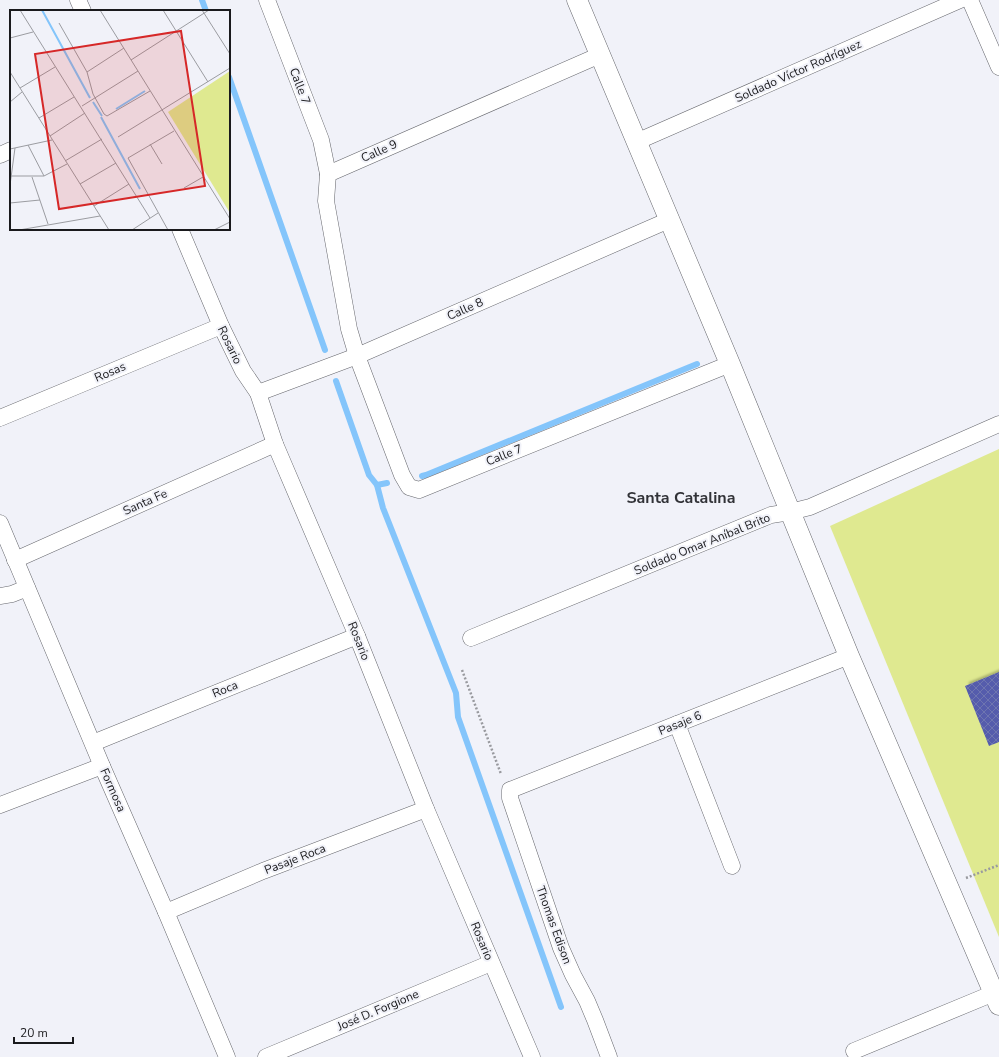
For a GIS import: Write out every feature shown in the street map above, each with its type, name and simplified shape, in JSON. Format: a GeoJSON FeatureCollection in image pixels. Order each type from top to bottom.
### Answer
{"type":"FeatureCollection","features":[{"type":"Feature","properties":{"kind":"street"},"geometry":{"type":"LineString","coordinates":[[78,0],[83,10]]}},
{"type":"Feature","properties":{"kind":"street","name":"Calle 7"},"geometry":{"type":"LineString","coordinates":[[267,0],[321,140],[328,174]]}},
{"type":"Feature","properties":{"kind":"street"},"geometry":{"type":"LineString","coordinates":[[577,0],[730,364],[849,656],[996,999],[854,1051]]}},
{"type":"Feature","properties":{"kind":"street","name":"Soldado Víctor Rodríguez"},"geometry":{"type":"LineString","coordinates":[[636,142],[960,0]]}},
{"type":"Feature","properties":{"kind":"street"},"geometry":{"type":"LineString","coordinates":[[970,0],[999,67]]}},
{"type":"Feature","properties":{"kind":"street","name":"Calle 9"},"geometry":{"type":"LineString","coordinates":[[328,174],[600,55]]}},
{"type":"Feature","properties":{"kind":"street"},"geometry":{"type":"LineString","coordinates":[[0,155],[10,150]]}},
{"type":"Feature","properties":{"kind":"street"},"geometry":{"type":"LineString","coordinates":[[328,174],[326,201],[349,329],[357,356]]}},
{"type":"Feature","properties":{"kind":"street","name":"Calle 8"},"geometry":{"type":"LineString","coordinates":[[258,393],[357,356],[669,220]]}},
{"type":"Feature","properties":{"kind":"street","name":"Rosario"},"geometry":{"type":"LineString","coordinates":[[180,230],[221,326],[243,371],[258,393],[275,444],[357,636],[426,809],[532,1057]]}},
{"type":"Feature","properties":{"kind":"street","name":"Rosas"},"geometry":{"type":"LineString","coordinates":[[0,418],[221,326]]}},
{"type":"Feature","properties":{"kind":"street","name":"Calle 7"},"geometry":{"type":"LineString","coordinates":[[357,356],[402,475],[409,487],[419,490],[730,364]]}},
{"type":"Feature","properties":{"kind":"street","name":"Soldado Omar Aníbal Brito"},"geometry":{"type":"LineString","coordinates":[[471,638],[771,515],[810,507],[999,424]]}},
{"type":"Feature","properties":{"kind":"street","name":"Santa Fe"},"geometry":{"type":"LineString","coordinates":[[15,560],[275,444]]}},
{"type":"Feature","properties":{"kind":"street","name":"Formosa"},"geometry":{"type":"LineString","coordinates":[[0,523],[227,1057]]}},
{"type":"Feature","properties":{"kind":"street"},"geometry":{"type":"LineString","coordinates":[[0,596],[12,594],[27,588]]}},
{"type":"Feature","properties":{"kind":"street","name":"Roca"},"geometry":{"type":"LineString","coordinates":[[93,743],[357,636]]}},
{"type":"Feature","properties":{"kind":"street","name":"Pasaje 6"},"geometry":{"type":"LineString","coordinates":[[510,790],[849,656]]}},
{"type":"Feature","properties":{"kind":"street"},"geometry":{"type":"LineString","coordinates":[[676,724],[732,866]]}},
{"type":"Feature","properties":{"kind":"street"},"geometry":{"type":"LineString","coordinates":[[0,805],[102,766]]}},
{"type":"Feature","properties":{"kind":"street","name":"Thomas Edison"},"geometry":{"type":"LineString","coordinates":[[510,790],[510,798],[561,948],[572,975],[587,1001],[609,1057]]}},
{"type":"Feature","properties":{"kind":"street","name":"Pasaje Roca"},"geometry":{"type":"LineString","coordinates":[[166,912],[263,871],[426,809]]}},
{"type":"Feature","properties":{"kind":"street","name":"José D. Forgione"},"geometry":{"type":"LineString","coordinates":[[266,1057],[491,963]]}},
{"type":"Feature","properties":{"kind":"path"},"geometry":{"type":"LineString","coordinates":[[462,670],[504,783],[510,790]]}},
{"type":"Feature","properties":{"kind":"path"},"geometry":{"type":"LineString","coordinates":[[947,885],[999,865]]}},
{"type":"Feature","properties":{"kind":"green space"},"geometry":{"type":"Polygon","coordinates":[[[999,449],[999,937],[830,526],[999,449]]]}},
{"type":"Feature","properties":{"kind":"building"},"geometry":{"type":"Polygon","coordinates":[[[999,672],[999,742],[989,746],[965,686],[999,672]]]}},
{"type":"Feature","properties":{"kind":"waterway"},"geometry":{"type":"LineString","coordinates":[[202,0],[206,10]]}},
{"type":"Feature","properties":{"kind":"waterway"},"geometry":{"type":"LineString","coordinates":[[230,80],[325,350]]}},
{"type":"Feature","properties":{"kind":"waterway"},"geometry":{"type":"LineString","coordinates":[[422,476],[697,364]]}},
{"type":"Feature","properties":{"kind":"waterway"},"geometry":{"type":"LineString","coordinates":[[336,381],[369,475],[377,485],[387,483]]}},
{"type":"Feature","properties":{"kind":"waterway"},"geometry":{"type":"LineString","coordinates":[[377,485],[383,508],[456,693],[458,717],[561,1007]]}},
{"type":"Feature","properties":{"kind":"district","name":"Santa Catalina"},"geometry":{"type":"Point","coordinates":[681,498]}}]}
